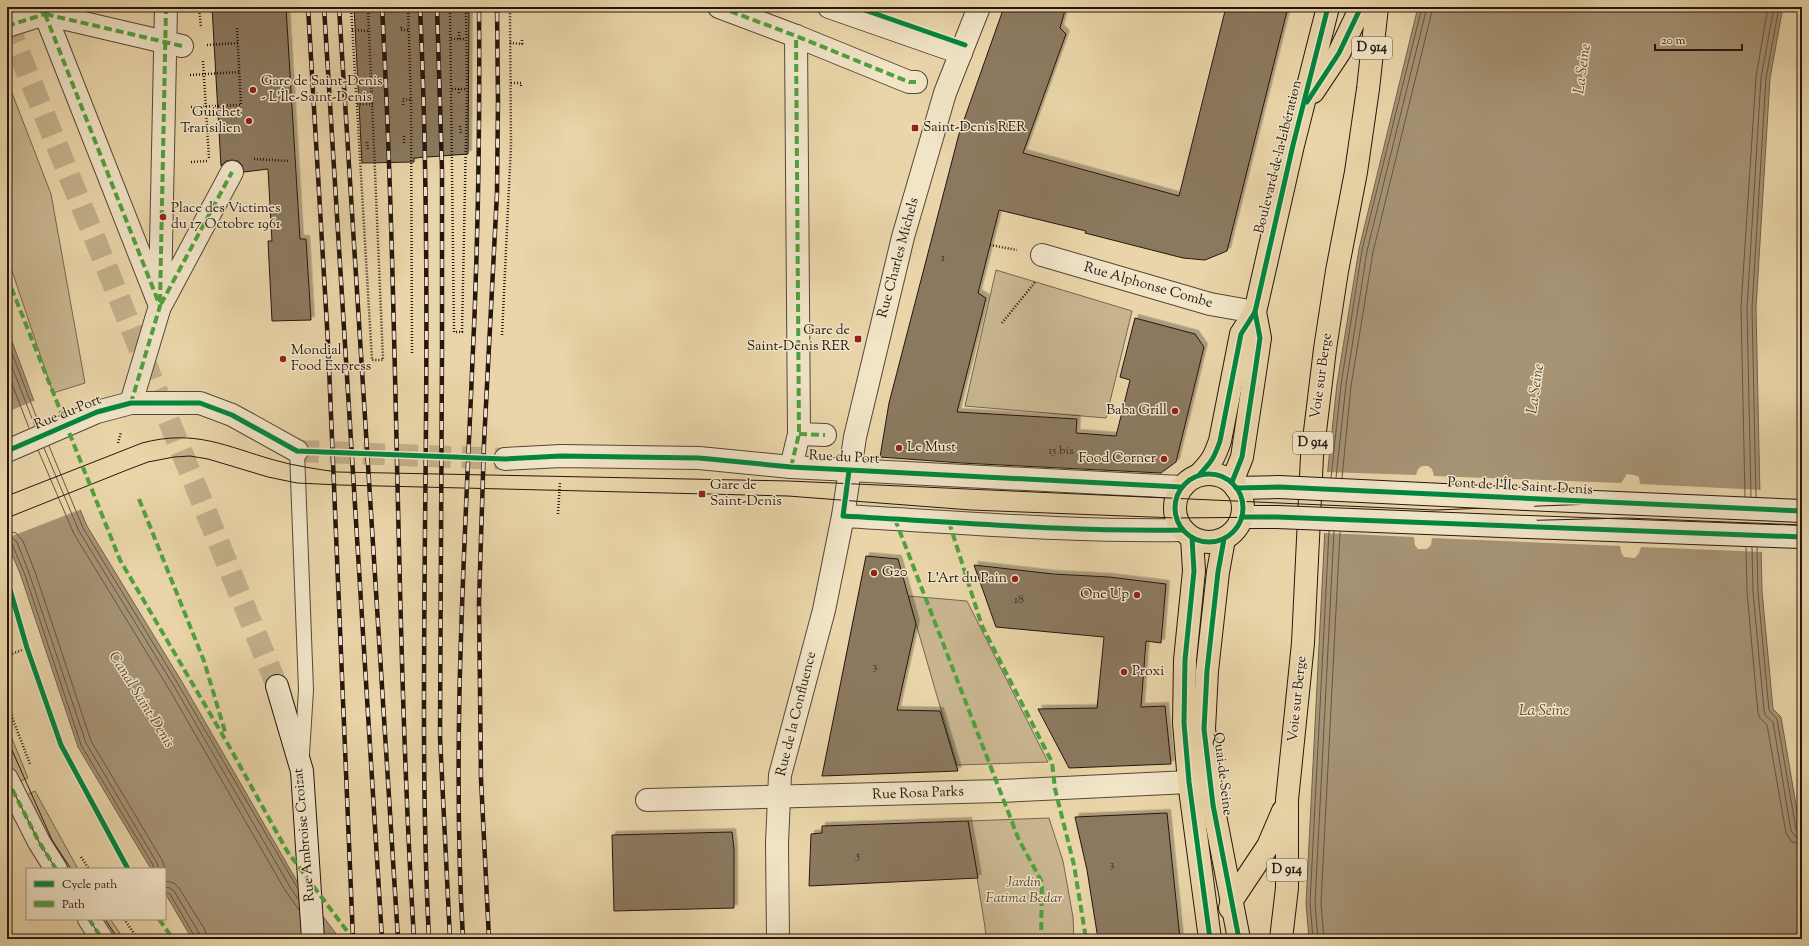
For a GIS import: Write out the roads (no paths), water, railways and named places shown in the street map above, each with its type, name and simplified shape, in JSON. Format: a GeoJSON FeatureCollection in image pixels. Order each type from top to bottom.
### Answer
{"type":"FeatureCollection","features":[{"type":"Feature","properties":{"kind":"main road","name":"Boulevard de la Libération"},"geometry":{"type":"LineString","coordinates":[[1200,474],[1213,460],[1220,441],[1241,334],[1255,312],[1328,7]]}},
{"type":"Feature","properties":{"kind":"main road","name":"D 914"},"geometry":{"type":"LineString","coordinates":[[1344,7],[1348,33],[1368,89]]}},
{"type":"Feature","properties":{"kind":"main road","name":"D 914"},"geometry":{"type":"LineString","coordinates":[[1303,108],[1339,53],[1361,7]]}},
{"type":"Feature","properties":{"kind":"main road","name":"Voie sur Berge"},"geometry":{"type":"LineString","coordinates":[[1281,939],[1286,888],[1287,800],[1303,643],[1312,456],[1325,348],[1337,271],[1356,172],[1368,89],[1377,7]]}},
{"type":"Feature","properties":{"kind":"main road","name":"Boulevard de la Libération"},"geometry":{"type":"LineString","coordinates":[[1234,485],[1242,457],[1260,338],[1255,312]]}},
{"type":"Feature","properties":{"kind":"main road"},"geometry":{"type":"LineString","coordinates":[[1200,474],[1223,476],[1234,485],[1242,501],[1242,517],[1233,532],[1224,539],[1214,542],[1202,542],[1187,534],[1176,520],[1174,509],[1176,498],[1181,487],[1190,479],[1200,474]]}},
{"type":"Feature","properties":{"kind":"main road"},"geometry":{"type":"LineString","coordinates":[[1187,534],[1194,571],[1184,676],[1184,723],[1189,782],[1210,939]]}},
{"type":"Feature","properties":{"kind":"main road","name":"Quai de Seine"},"geometry":{"type":"LineString","coordinates":[[1224,539],[1218,572],[1207,671],[1204,729],[1213,805],[1239,939]]}},
{"type":"Feature","properties":{"kind":"main road"},"geometry":{"type":"LineString","coordinates":[[1224,939],[1232,900],[1268,846],[1287,800]]}},
{"type":"Feature","properties":{"kind":"street"},"geometry":{"type":"LineString","coordinates":[[160,306],[166,7]]}},
{"type":"Feature","properties":{"kind":"street"},"geometry":{"type":"LineString","coordinates":[[829,7],[961,53]]}},
{"type":"Feature","properties":{"kind":"street","name":"Rue Charles Michels"},"geometry":{"type":"LineString","coordinates":[[843,516],[854,437],[903,237],[945,93],[979,7]]}},
{"type":"Feature","properties":{"kind":"street"},"geometry":{"type":"LineString","coordinates":[[723,8],[909,82],[916,82]]}},
{"type":"Feature","properties":{"kind":"street"},"geometry":{"type":"LineString","coordinates":[[46,9],[160,306]]}},
{"type":"Feature","properties":{"kind":"street"},"geometry":{"type":"LineString","coordinates":[[7,26],[46,9],[182,46]]}},
{"type":"Feature","properties":{"kind":"street"},"geometry":{"type":"LineString","coordinates":[[791,467],[799,434],[796,36]]}},
{"type":"Feature","properties":{"kind":"street"},"geometry":{"type":"LineString","coordinates":[[131,403],[160,306],[232,172]]}},
{"type":"Feature","properties":{"kind":"street","name":"Rue Alphonse Combe"},"geometry":{"type":"LineString","coordinates":[[1042,255],[1210,304],[1255,312]]}},
{"type":"Feature","properties":{"kind":"street","name":"Rue du Port"},"geometry":{"type":"LineString","coordinates":[[7,451],[97,412],[131,403],[200,403],[232,415],[297,451]]}},
{"type":"Feature","properties":{"kind":"street"},"geometry":{"type":"LineString","coordinates":[[799,434],[825,435]]}},
{"type":"Feature","properties":{"kind":"street","name":"Rue du Port"},"geometry":{"type":"LineString","coordinates":[[505,459],[561,456],[699,458],[791,467],[1181,487]]}},
{"type":"Feature","properties":{"kind":"street","name":"Pont de l'Île Saint-Denis"},"geometry":{"type":"LineString","coordinates":[[1234,485],[1793,511]]}},
{"type":"Feature","properties":{"kind":"street"},"geometry":{"type":"LineString","coordinates":[[843,516],[1187,534]]}},
{"type":"Feature","properties":{"kind":"street","name":"Rue de la Confluence"},"geometry":{"type":"LineString","coordinates":[[778,939],[777,843],[780,775],[824,610],[843,516]]}},
{"type":"Feature","properties":{"kind":"street"},"geometry":{"type":"LineString","coordinates":[[1242,517],[1277,517],[1791,537]]}},
{"type":"Feature","properties":{"kind":"street","name":"Rue Ambroise Croizat"},"geometry":{"type":"LineString","coordinates":[[277,686],[302,771],[313,939]]}},
{"type":"Feature","properties":{"kind":"street"},"geometry":{"type":"LineString","coordinates":[[7,779],[39,842],[55,868]]}},
{"type":"Feature","properties":{"kind":"street","name":"Rue Rosa Parks"},"geometry":{"type":"LineString","coordinates":[[648,800],[779,798],[1001,791],[1189,782]]}},
{"type":"Feature","properties":{"kind":"street"},"geometry":{"type":"LineString","coordinates":[[90,920],[102,939]]}},
{"type":"Feature","properties":{"kind":"lane"},"geometry":{"type":"LineString","coordinates":[[297,451],[306,690],[302,771]]}},
{"type":"Feature","properties":{"kind":"water","name":"La Seine"},"geometry":{"type":"Polygon","coordinates":[[[1418,7],[1783,7],[1770,78],[1756,308],[1762,591],[1773,709],[1781,717],[1802,840],[1802,939],[1309,939],[1306,903],[1328,468],[1337,384],[1359,249],[1418,7]]]}},
{"type":"Feature","properties":{"kind":"water","name":"Canal Saint-Denis"},"geometry":{"type":"Polygon","coordinates":[[[7,328],[34,401],[87,526],[182,682],[298,883],[340,939],[192,939],[166,895],[166,868],[150,868],[78,747],[21,576],[7,542],[7,328]]]}},
{"type":"Feature","properties":{"kind":"tunnel"},"geometry":{"type":"LineString","coordinates":[[7,23],[277,686]]}},
{"type":"Feature","properties":{"kind":"tunnel"},"geometry":{"type":"LineString","coordinates":[[297,451],[505,459]]}},
{"type":"Feature","properties":{"kind":"tram line"},"geometry":{"type":"LineString","coordinates":[[7,496],[142,443],[161,439],[178,438],[210,441],[282,462],[337,472],[789,481],[1435,510],[1619,503],[1802,511]]}},
{"type":"Feature","properties":{"kind":"tram line"},"geometry":{"type":"LineString","coordinates":[[7,518],[148,462],[174,457],[190,456],[208,459],[268,477],[297,483],[340,485],[788,496],[971,510],[1176,518],[1277,517],[1430,523],[1626,518],[1802,525]]}},
{"type":"Feature","properties":{"kind":"tram line"},"geometry":{"type":"LineString","coordinates":[[7,739],[52,840],[70,868]]}},
{"type":"Feature","properties":{"kind":"tram line"},"geometry":{"type":"LineString","coordinates":[[7,779],[39,842],[55,868]]}},
{"type":"Feature","properties":{"kind":"tram line"},"geometry":{"type":"LineString","coordinates":[[90,920],[102,939]]}},
{"type":"Feature","properties":{"kind":"tram line"},"geometry":{"type":"LineString","coordinates":[[106,920],[118,939]]}},
{"type":"Feature","properties":{"kind":"railway"},"geometry":{"type":"LineString","coordinates":[[308,7],[328,343],[353,939]]}},
{"type":"Feature","properties":{"kind":"railway"},"geometry":{"type":"LineString","coordinates":[[324,7],[382,939]]}},
{"type":"Feature","properties":{"kind":"railway"},"geometry":{"type":"LineString","coordinates":[[339,7],[398,939]]}},
{"type":"Feature","properties":{"kind":"railway"},"geometry":{"type":"LineString","coordinates":[[382,7],[392,240],[403,706],[414,939]]}},
{"type":"Feature","properties":{"kind":"railway"},"geometry":{"type":"LineString","coordinates":[[420,7],[426,202],[424,733],[425,836],[429,939]]}},
{"type":"Feature","properties":{"kind":"railway"},"geometry":{"type":"LineString","coordinates":[[437,7],[442,170],[440,737],[450,939]]}},
{"type":"Feature","properties":{"kind":"railway"},"geometry":{"type":"LineString","coordinates":[[463,939],[459,797],[460,656],[477,236],[479,7]]}},
{"type":"Feature","properties":{"kind":"railway"},"geometry":{"type":"LineString","coordinates":[[489,939],[481,779],[479,602],[484,443],[497,193],[497,7]]}},
{"type":"Feature","properties":{"kind":"place","name":"Gare de Saint-Denis - L'Île-Saint-Denis"},"geometry":{"type":"Point","coordinates":[253,90]}},
{"type":"Feature","properties":{"kind":"place","name":"Guichet Transilien"},"geometry":{"type":"Point","coordinates":[249,121]}},
{"type":"Feature","properties":{"kind":"place","name":"Saint-Denis RER"},"geometry":{"type":"Point","coordinates":[915,128]}},
{"type":"Feature","properties":{"kind":"place","name":"Place des Victimes du 17 Octobre 1961"},"geometry":{"type":"Point","coordinates":[163,217]}},
{"type":"Feature","properties":{"kind":"place","name":"Gare de Saint-Denis RER"},"geometry":{"type":"Point","coordinates":[858,339]}},
{"type":"Feature","properties":{"kind":"place","name":"Mondial Food Express"},"geometry":{"type":"Point","coordinates":[283,359]}},
{"type":"Feature","properties":{"kind":"place","name":"Baba Grill"},"geometry":{"type":"Point","coordinates":[1175,411]}},
{"type":"Feature","properties":{"kind":"place","name":"Le Must"},"geometry":{"type":"Point","coordinates":[899,448]}},
{"type":"Feature","properties":{"kind":"place","name":"Food Corner"},"geometry":{"type":"Point","coordinates":[1164,459]}},
{"type":"Feature","properties":{"kind":"place","name":"Gare de Saint-Denis"},"geometry":{"type":"Point","coordinates":[702,494]}},
{"type":"Feature","properties":{"kind":"place","name":"G20"},"geometry":{"type":"Point","coordinates":[874,573]}},
{"type":"Feature","properties":{"kind":"place","name":"L'Art du Pain"},"geometry":{"type":"Point","coordinates":[1015,579]}},
{"type":"Feature","properties":{"kind":"place","name":"One Up"},"geometry":{"type":"Point","coordinates":[1137,595]}},
{"type":"Feature","properties":{"kind":"place","name":"Proxi"},"geometry":{"type":"Point","coordinates":[1124,672]}},
{"type":"Feature","properties":{"kind":"park label","name":"Jardin Fatima Bedar"},"geometry":{"type":"Point","coordinates":[1024,892]}}]}
